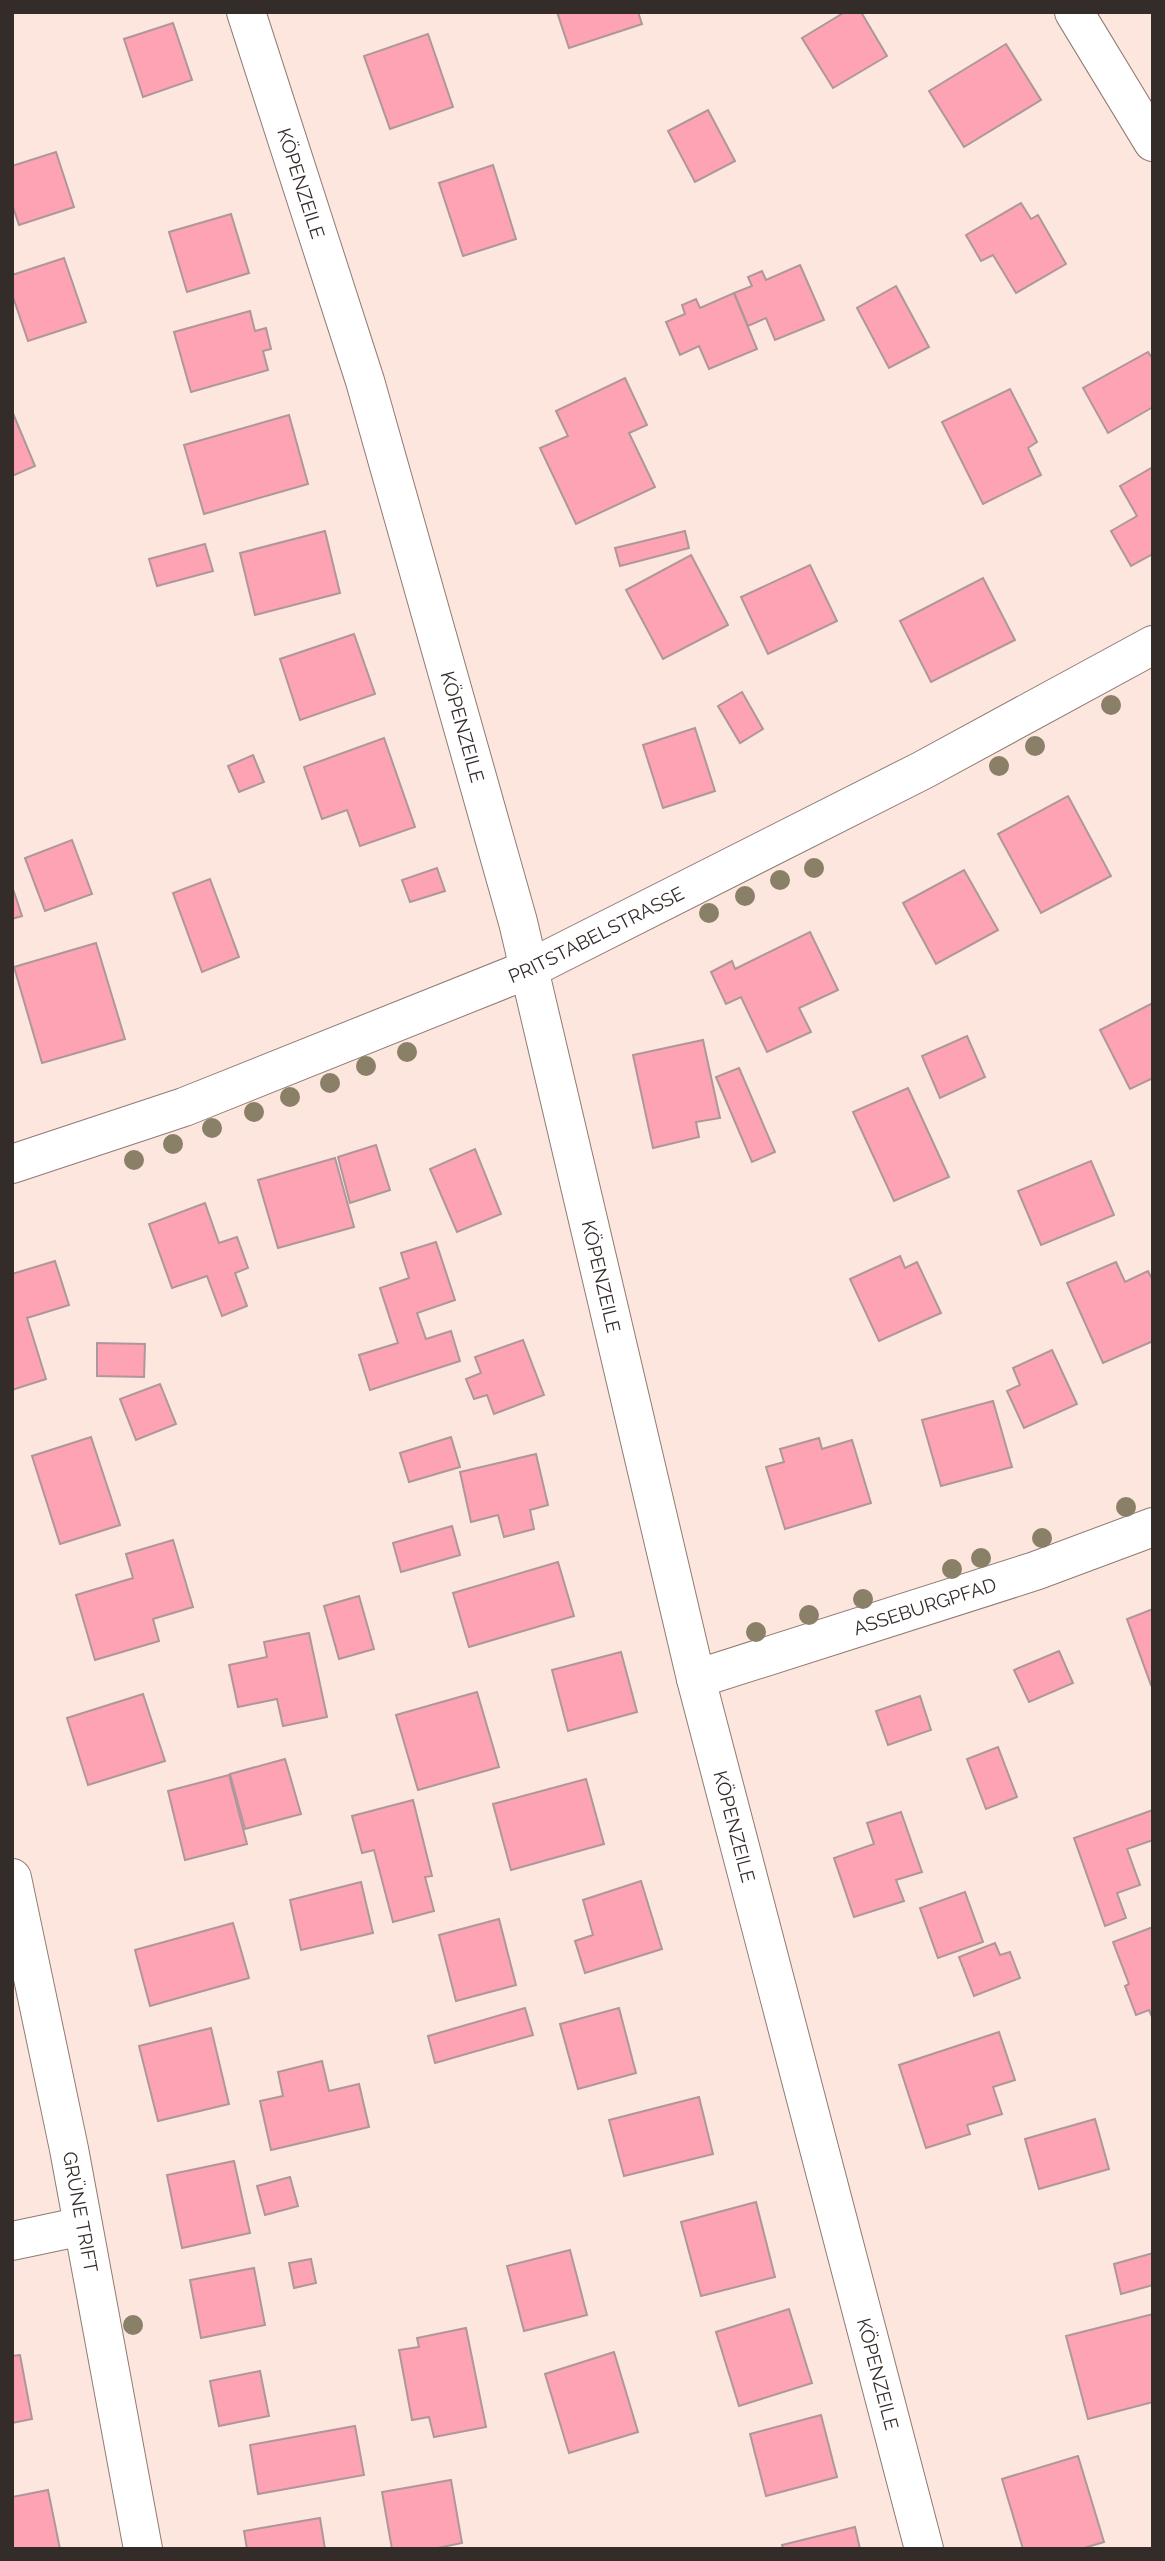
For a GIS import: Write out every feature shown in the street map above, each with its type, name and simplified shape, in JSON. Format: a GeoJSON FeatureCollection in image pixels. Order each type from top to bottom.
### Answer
{"type":"FeatureCollection","features":[{"type":"Feature","properties":{"kind":"street","name":"KÖPENZEILE"},"geometry":{"type":"LineString","coordinates":[[246,12],[365,381],[491,824],[529,969],[695,1679],[924,2549]]}},
{"type":"Feature","properties":{"kind":"street"},"geometry":{"type":"LineString","coordinates":[[1074,12],[1153,142]]}},
{"type":"Feature","properties":{"kind":"street","name":"PRITSTABELSTRASSE"},"geometry":{"type":"LineString","coordinates":[[12,1164],[184,1107],[529,969],[923,770],[1153,645]]}},
{"type":"Feature","properties":{"kind":"street","name":"ASSEBURGPFAD"},"geometry":{"type":"LineString","coordinates":[[695,1679],[1035,1571],[1153,1527]]}},
{"type":"Feature","properties":{"kind":"street","name":"GRÜNE TRIFT"},"geometry":{"type":"LineString","coordinates":[[12,1878],[58,2095],[143,2549]]}},
{"type":"Feature","properties":{"kind":"street"},"geometry":{"type":"LineString","coordinates":[[12,2241],[83,2226]]}},
{"type":"Feature","properties":{"kind":"building"},"geometry":{"type":"Polygon","coordinates":[[[557,12],[638,12],[642,24],[569,48],[557,12]]]}},
{"type":"Feature","properties":{"kind":"building"},"geometry":{"type":"Polygon","coordinates":[[[845,12],[861,12],[887,56],[833,88],[802,38],[845,12]]]}},
{"type":"Feature","properties":{"kind":"building"},"geometry":{"type":"Polygon","coordinates":[[[173,23],[192,80],[143,97],[124,39],[173,23]]]}},
{"type":"Feature","properties":{"kind":"building"},"geometry":{"type":"Polygon","coordinates":[[[428,34],[453,107],[390,129],[364,56],[428,34]]]}},
{"type":"Feature","properties":{"kind":"building"},"geometry":{"type":"Polygon","coordinates":[[[1006,44],[1041,100],[964,147],[929,91],[1006,44]]]}},
{"type":"Feature","properties":{"kind":"building"},"geometry":{"type":"Polygon","coordinates":[[[708,110],[735,161],[695,182],[668,131],[708,110]]]}},
{"type":"Feature","properties":{"kind":"building"},"geometry":{"type":"Polygon","coordinates":[[[56,152],[74,207],[19,225],[12,204],[12,166],[56,152]]]}},
{"type":"Feature","properties":{"kind":"building"},"geometry":{"type":"Polygon","coordinates":[[[493,165],[516,239],[463,256],[439,183],[493,165]]]}},
{"type":"Feature","properties":{"kind":"building"},"geometry":{"type":"Polygon","coordinates":[[[1021,203],[1031,219],[1038,215],[1066,264],[1016,293],[993,255],[981,261],[966,235],[1021,203]]]}},
{"type":"Feature","properties":{"kind":"building"},"geometry":{"type":"Polygon","coordinates":[[[231,214],[249,273],[187,292],[169,232],[231,214]]]}},
{"type":"Feature","properties":{"kind":"building"},"geometry":{"type":"Polygon","coordinates":[[[64,258],[86,322],[28,341],[12,294],[12,275],[64,258]]]}},
{"type":"Feature","properties":{"kind":"building"},"geometry":{"type":"Polygon","coordinates":[[[800,265],[824,320],[775,340],[766,318],[748,326],[734,293],[752,286],[748,277],[762,271],[766,280],[800,265]]]}},
{"type":"Feature","properties":{"kind":"building"},"geometry":{"type":"Polygon","coordinates":[[[896,286],[929,347],[889,368],[857,308],[896,286]]]}},
{"type":"Feature","properties":{"kind":"building"},"geometry":{"type":"Polygon","coordinates":[[[734,293],[757,349],[709,369],[699,346],[680,355],[666,322],[685,314],[682,305],[696,299],[700,308],[734,293]]]}},
{"type":"Feature","properties":{"kind":"building"},"geometry":{"type":"Polygon","coordinates":[[[250,311],[255,331],[266,328],[271,349],[263,351],[268,370],[191,392],[174,332],[250,311]]]}},
{"type":"Feature","properties":{"kind":"building"},"geometry":{"type":"Polygon","coordinates":[[[1148,352],[1153,359],[1153,407],[1108,433],[1083,388],[1148,352]]]}},
{"type":"Feature","properties":{"kind":"building"},"geometry":{"type":"Polygon","coordinates":[[[625,378],[647,425],[629,433],[655,487],[576,524],[540,448],[568,436],[556,411],[625,378]]]}},
{"type":"Feature","properties":{"kind":"building"},"geometry":{"type":"Polygon","coordinates":[[[1010,389],[1037,442],[1028,448],[1041,475],[983,504],[942,422],[1010,389]]]}},
{"type":"Feature","properties":{"kind":"building"},"geometry":{"type":"Polygon","coordinates":[[[12,411],[35,466],[12,476],[12,411]]]}},
{"type":"Feature","properties":{"kind":"building"},"geometry":{"type":"Polygon","coordinates":[[[289,415],[308,484],[204,514],[184,445],[289,415]]]}},
{"type":"Feature","properties":{"kind":"building"},"geometry":{"type":"Polygon","coordinates":[[[1153,467],[1153,554],[1131,566],[1111,531],[1137,516],[1120,486],[1153,467]]]}},
{"type":"Feature","properties":{"kind":"building"},"geometry":{"type":"Polygon","coordinates":[[[325,531],[340,593],[255,615],[240,553],[325,531]]]}},
{"type":"Feature","properties":{"kind":"building"},"geometry":{"type":"Polygon","coordinates":[[[685,531],[689,548],[620,566],[615,548],[685,531]]]}},
{"type":"Feature","properties":{"kind":"building"},"geometry":{"type":"Polygon","coordinates":[[[205,544],[213,571],[157,586],[149,559],[205,544]]]}},
{"type":"Feature","properties":{"kind":"building"},"geometry":{"type":"Polygon","coordinates":[[[691,555],[728,625],[663,659],[626,590],[691,555]]]}},
{"type":"Feature","properties":{"kind":"building"},"geometry":{"type":"Polygon","coordinates":[[[810,565],[837,621],[768,654],[741,597],[810,565]]]}},
{"type":"Feature","properties":{"kind":"building"},"geometry":{"type":"Polygon","coordinates":[[[983,578],[1015,640],[931,682],[900,621],[983,578]]]}},
{"type":"Feature","properties":{"kind":"building"},"geometry":{"type":"Polygon","coordinates":[[[354,634],[375,694],[300,720],[280,659],[354,634]]]}},
{"type":"Feature","properties":{"kind":"building"},"geometry":{"type":"Polygon","coordinates":[[[742,692],[763,729],[740,743],[718,706],[742,692]]]}},
{"type":"Feature","properties":{"kind":"building"},"geometry":{"type":"Polygon","coordinates":[[[695,728],[715,791],[663,808],[643,745],[695,728]]]}},
{"type":"Feature","properties":{"kind":"building"},"geometry":{"type":"Polygon","coordinates":[[[384,738],[415,827],[360,846],[347,810],[322,819],[304,767],[384,738]]]}},
{"type":"Feature","properties":{"kind":"building"},"geometry":{"type":"Polygon","coordinates":[[[253,755],[264,782],[239,792],[228,766],[253,755]]]}},
{"type":"Feature","properties":{"kind":"building"},"geometry":{"type":"Polygon","coordinates":[[[1068,796],[1111,876],[1041,913],[998,834],[1068,796]]]}},
{"type":"Feature","properties":{"kind":"building"},"geometry":{"type":"Polygon","coordinates":[[[72,840],[92,894],[45,911],[25,858],[72,840]]]}},
{"type":"Feature","properties":{"kind":"building"},"geometry":{"type":"Polygon","coordinates":[[[437,868],[445,891],[410,902],[402,880],[437,868]]]}},
{"type":"Feature","properties":{"kind":"building"},"geometry":{"type":"Polygon","coordinates":[[[964,870],[998,930],[936,964],[903,903],[964,870]]]}},
{"type":"Feature","properties":{"kind":"building"},"geometry":{"type":"Polygon","coordinates":[[[210,879],[239,957],[202,972],[173,893],[210,879]]]}},
{"type":"Feature","properties":{"kind":"building"},"geometry":{"type":"Polygon","coordinates":[[[12,886],[22,916],[12,919],[12,886]]]}},
{"type":"Feature","properties":{"kind":"building"},"geometry":{"type":"Polygon","coordinates":[[[810,932],[838,990],[799,1008],[811,1032],[767,1052],[741,997],[726,1004],[711,972],[732,961],[735,969],[810,932]]]}},
{"type":"Feature","properties":{"kind":"building"},"geometry":{"type":"Polygon","coordinates":[[[96,943],[125,1039],[42,1063],[14,967],[96,943]]]}},
{"type":"Feature","properties":{"kind":"building"},"geometry":{"type":"Polygon","coordinates":[[[1153,1003],[1153,1078],[1130,1089],[1100,1030],[1153,1003]]]}},
{"type":"Feature","properties":{"kind":"building"},"geometry":{"type":"Polygon","coordinates":[[[967,1036],[985,1077],[940,1098],[922,1056],[967,1036]]]}},
{"type":"Feature","properties":{"kind":"building"},"geometry":{"type":"Polygon","coordinates":[[[703,1040],[720,1118],[696,1122],[699,1137],[653,1148],[633,1055],[703,1040]]]}},
{"type":"Feature","properties":{"kind":"building"},"geometry":{"type":"Polygon","coordinates":[[[739,1068],[775,1152],[752,1162],[716,1077],[739,1068]]]}},
{"type":"Feature","properties":{"kind":"building"},"geometry":{"type":"Polygon","coordinates":[[[908,1088],[949,1177],[894,1201],[853,1112],[908,1088]]]}},
{"type":"Feature","properties":{"kind":"building"},"geometry":{"type":"Polygon","coordinates":[[[376,1145],[390,1190],[350,1203],[338,1157],[376,1145]]]}},
{"type":"Feature","properties":{"kind":"building"},"geometry":{"type":"Polygon","coordinates":[[[475,1149],[501,1214],[457,1232],[430,1169],[475,1149]]]}},
{"type":"Feature","properties":{"kind":"building"},"geometry":{"type":"Polygon","coordinates":[[[335,1158],[354,1227],[278,1248],[258,1180],[335,1158]]]}},
{"type":"Feature","properties":{"kind":"building"},"geometry":{"type":"Polygon","coordinates":[[[1091,1161],[1114,1215],[1041,1245],[1018,1191],[1091,1161]]]}},
{"type":"Feature","properties":{"kind":"building"},"geometry":{"type":"Polygon","coordinates":[[[205,1203],[219,1243],[237,1237],[248,1268],[235,1273],[247,1306],[222,1316],[207,1276],[172,1288],[149,1224],[205,1203]]]}},
{"type":"Feature","properties":{"kind":"building"},"geometry":{"type":"Polygon","coordinates":[[[436,1242],[455,1300],[417,1313],[426,1339],[451,1331],[460,1361],[370,1390],[359,1355],[398,1343],[380,1288],[409,1278],[401,1253],[436,1242]]]}},
{"type":"Feature","properties":{"kind":"building"},"geometry":{"type":"Polygon","coordinates":[[[900,1256],[905,1268],[917,1262],[941,1313],[879,1341],[850,1279],[900,1256]]]}},
{"type":"Feature","properties":{"kind":"building"},"geometry":{"type":"Polygon","coordinates":[[[55,1261],[69,1305],[27,1318],[46,1379],[12,1390],[12,1274],[55,1261]]]}},
{"type":"Feature","properties":{"kind":"building"},"geometry":{"type":"Polygon","coordinates":[[[1116,1262],[1125,1282],[1148,1271],[1153,1281],[1153,1341],[1103,1363],[1067,1283],[1116,1262]]]}},
{"type":"Feature","properties":{"kind":"building"},"geometry":{"type":"Polygon","coordinates":[[[523,1340],[544,1395],[494,1414],[487,1395],[474,1399],[466,1379],[481,1373],[475,1357],[523,1340]]]}},
{"type":"Feature","properties":{"kind":"building"},"geometry":{"type":"Polygon","coordinates":[[[97,1343],[145,1344],[144,1377],[97,1376],[97,1343]]]}},
{"type":"Feature","properties":{"kind":"building"},"geometry":{"type":"Polygon","coordinates":[[[1052,1350],[1077,1404],[1024,1428],[1007,1391],[1020,1385],[1013,1368],[1052,1350]]]}},
{"type":"Feature","properties":{"kind":"building"},"geometry":{"type":"Polygon","coordinates":[[[160,1384],[176,1424],[136,1440],[120,1399],[160,1384]]]}},
{"type":"Feature","properties":{"kind":"building"},"geometry":{"type":"Polygon","coordinates":[[[993,1401],[1012,1467],[941,1486],[922,1420],[993,1401]]]}},
{"type":"Feature","properties":{"kind":"building"},"geometry":{"type":"Polygon","coordinates":[[[91,1437],[120,1525],[60,1544],[32,1456],[91,1437]]]}},
{"type":"Feature","properties":{"kind":"building"},"geometry":{"type":"Polygon","coordinates":[[[451,1437],[460,1467],[409,1482],[400,1453],[451,1437]]]}},
{"type":"Feature","properties":{"kind":"building"},"geometry":{"type":"Polygon","coordinates":[[[819,1438],[822,1449],[852,1440],[871,1503],[785,1529],[766,1467],[784,1462],[780,1449],[819,1438]]]}},
{"type":"Feature","properties":{"kind":"building"},"geometry":{"type":"Polygon","coordinates":[[[536,1454],[548,1505],[530,1510],[534,1529],[504,1537],[498,1515],[471,1522],[460,1472],[536,1454]]]}},
{"type":"Feature","properties":{"kind":"building"},"geometry":{"type":"Polygon","coordinates":[[[452,1526],[460,1555],[401,1572],[393,1543],[452,1526]]]}},
{"type":"Feature","properties":{"kind":"building"},"geometry":{"type":"Polygon","coordinates":[[[173,1540],[193,1607],[153,1619],[159,1641],[95,1660],[76,1595],[133,1578],[126,1554],[173,1540]]]}},
{"type":"Feature","properties":{"kind":"building"},"geometry":{"type":"Polygon","coordinates":[[[558,1562],[574,1616],[469,1647],[453,1593],[558,1562]]]}},
{"type":"Feature","properties":{"kind":"building"},"geometry":{"type":"Polygon","coordinates":[[[359,1596],[374,1649],[339,1659],[324,1606],[359,1596]]]}},
{"type":"Feature","properties":{"kind":"building"},"geometry":{"type":"Polygon","coordinates":[[[1153,1609],[1153,1684],[1151,1685],[1127,1619],[1153,1609]]]}},
{"type":"Feature","properties":{"kind":"building"},"geometry":{"type":"Polygon","coordinates":[[[309,1633],[327,1717],[283,1726],[277,1699],[238,1707],[229,1665],[267,1657],[264,1642],[309,1633]]]}},
{"type":"Feature","properties":{"kind":"building"},"geometry":{"type":"Polygon","coordinates":[[[1059,1651],[1073,1683],[1029,1702],[1014,1670],[1059,1651]]]}},
{"type":"Feature","properties":{"kind":"building"},"geometry":{"type":"Polygon","coordinates":[[[621,1652],[637,1712],[568,1731],[552,1670],[621,1652]]]}},
{"type":"Feature","properties":{"kind":"building"},"geometry":{"type":"Polygon","coordinates":[[[477,1692],[499,1767],[418,1790],[396,1715],[477,1692]]]}},
{"type":"Feature","properties":{"kind":"building"},"geometry":{"type":"Polygon","coordinates":[[[143,1694],[165,1761],[88,1785],[67,1718],[143,1694]]]}},
{"type":"Feature","properties":{"kind":"building"},"geometry":{"type":"Polygon","coordinates":[[[920,1696],[931,1730],[888,1745],[876,1711],[920,1696]]]}},
{"type":"Feature","properties":{"kind":"building"},"geometry":{"type":"Polygon","coordinates":[[[998,1747],[1017,1797],[986,1809],[967,1759],[998,1747]]]}},
{"type":"Feature","properties":{"kind":"building"},"geometry":{"type":"Polygon","coordinates":[[[285,1759],[301,1814],[245,1829],[230,1774],[285,1759]]]}},
{"type":"Feature","properties":{"kind":"building"},"geometry":{"type":"Polygon","coordinates":[[[229,1775],[247,1844],[185,1860],[168,1791],[229,1775]]]}},
{"type":"Feature","properties":{"kind":"building"},"geometry":{"type":"Polygon","coordinates":[[[586,1779],[604,1844],[511,1870],[493,1804],[586,1779]]]}},
{"type":"Feature","properties":{"kind":"building"},"geometry":{"type":"Polygon","coordinates":[[[413,1800],[432,1876],[425,1877],[434,1911],[393,1922],[374,1850],[362,1853],[352,1816],[413,1800]]]}},
{"type":"Feature","properties":{"kind":"building"},"geometry":{"type":"Polygon","coordinates":[[[1153,1810],[1153,1840],[1127,1849],[1140,1885],[1117,1893],[1126,1918],[1105,1926],[1074,1838],[1153,1810]]]}},
{"type":"Feature","properties":{"kind":"building"},"geometry":{"type":"Polygon","coordinates":[[[901,1812],[922,1872],[896,1880],[904,1901],[854,1917],[834,1858],[874,1844],[867,1823],[901,1812]]]}},
{"type":"Feature","properties":{"kind":"building"},"geometry":{"type":"Polygon","coordinates":[[[641,1881],[662,1949],[585,1973],[575,1941],[593,1935],[583,1900],[641,1881]]]}},
{"type":"Feature","properties":{"kind":"building"},"geometry":{"type":"Polygon","coordinates":[[[361,1882],[373,1933],[301,1950],[290,1900],[361,1882]]]}},
{"type":"Feature","properties":{"kind":"building"},"geometry":{"type":"Polygon","coordinates":[[[965,1892],[983,1942],[938,1958],[920,1908],[965,1892]]]}},
{"type":"Feature","properties":{"kind":"building"},"geometry":{"type":"Polygon","coordinates":[[[499,1919],[516,1985],[456,2001],[439,1935],[499,1919]]]}},
{"type":"Feature","properties":{"kind":"building"},"geometry":{"type":"Polygon","coordinates":[[[233,1923],[249,1978],[150,2006],[135,1950],[233,1923]]]}},
{"type":"Feature","properties":{"kind":"building"},"geometry":{"type":"Polygon","coordinates":[[[1153,1927],[1153,2019],[1149,2010],[1136,2015],[1125,1986],[1129,1984],[1113,1942],[1153,1927]]]}},
{"type":"Feature","properties":{"kind":"building"},"geometry":{"type":"Polygon","coordinates":[[[995,1943],[1000,1955],[1010,1952],[1020,1978],[974,1996],[959,1957],[995,1943]]]}},
{"type":"Feature","properties":{"kind":"building"},"geometry":{"type":"Polygon","coordinates":[[[525,2008],[533,2035],[435,2063],[428,2036],[525,2008]]]}},
{"type":"Feature","properties":{"kind":"building"},"geometry":{"type":"Polygon","coordinates":[[[619,2008],[636,2073],[578,2089],[560,2024],[619,2008]]]}},
{"type":"Feature","properties":{"kind":"building"},"geometry":{"type":"Polygon","coordinates":[[[211,2028],[229,2104],[158,2121],[139,2046],[211,2028]]]}},
{"type":"Feature","properties":{"kind":"building"},"geometry":{"type":"Polygon","coordinates":[[[999,2032],[1015,2080],[993,2087],[1002,2114],[967,2125],[970,2134],[926,2148],[899,2065],[999,2032]]]}},
{"type":"Feature","properties":{"kind":"building"},"geometry":{"type":"Polygon","coordinates":[[[322,2061],[329,2091],[359,2084],[369,2127],[271,2150],[260,2101],[283,2096],[278,2072],[322,2061]]]}},
{"type":"Feature","properties":{"kind":"building"},"geometry":{"type":"Polygon","coordinates":[[[699,2097],[713,2154],[624,2176],[609,2120],[699,2097]]]}},
{"type":"Feature","properties":{"kind":"building"},"geometry":{"type":"Polygon","coordinates":[[[1095,2119],[1109,2169],[1039,2189],[1025,2139],[1095,2119]]]}},
{"type":"Feature","properties":{"kind":"building"},"geometry":{"type":"Polygon","coordinates":[[[234,2161],[250,2233],[182,2248],[167,2175],[234,2161]]]}},
{"type":"Feature","properties":{"kind":"building"},"geometry":{"type":"Polygon","coordinates":[[[290,2177],[298,2206],[265,2215],[257,2186],[290,2177]]]}},
{"type":"Feature","properties":{"kind":"building"},"geometry":{"type":"Polygon","coordinates":[[[756,2202],[775,2277],[701,2296],[681,2222],[756,2202]]]}},
{"type":"Feature","properties":{"kind":"building"},"geometry":{"type":"Polygon","coordinates":[[[570,2250],[587,2315],[524,2331],[507,2266],[570,2250]]]}},
{"type":"Feature","properties":{"kind":"building"},"geometry":{"type":"Polygon","coordinates":[[[1153,2253],[1153,2285],[1121,2294],[1114,2264],[1153,2253]]]}},
{"type":"Feature","properties":{"kind":"building"},"geometry":{"type":"Polygon","coordinates":[[[311,2259],[316,2283],[294,2288],[289,2263],[311,2259]]]}},
{"type":"Feature","properties":{"kind":"building"},"geometry":{"type":"Polygon","coordinates":[[[254,2268],[265,2325],[201,2338],[190,2280],[254,2268]]]}},
{"type":"Feature","properties":{"kind":"building"},"geometry":{"type":"Polygon","coordinates":[[[789,2309],[812,2383],[739,2406],[716,2332],[789,2309]]]}},
{"type":"Feature","properties":{"kind":"building"},"geometry":{"type":"Polygon","coordinates":[[[1153,2314],[1153,2402],[1088,2419],[1066,2336],[1153,2314]]]}},
{"type":"Feature","properties":{"kind":"building"},"geometry":{"type":"Polygon","coordinates":[[[466,2328],[486,2427],[434,2437],[429,2417],[412,2420],[399,2350],[419,2347],[417,2338],[466,2328]]]}},
{"type":"Feature","properties":{"kind":"building"},"geometry":{"type":"Polygon","coordinates":[[[614,2352],[638,2432],[569,2453],[545,2374],[614,2352]]]}},
{"type":"Feature","properties":{"kind":"building"},"geometry":{"type":"Polygon","coordinates":[[[20,2355],[32,2419],[12,2423],[12,2356],[20,2355]]]}},
{"type":"Feature","properties":{"kind":"building"},"geometry":{"type":"Polygon","coordinates":[[[260,2371],[269,2416],[219,2426],[210,2381],[260,2371]]]}},
{"type":"Feature","properties":{"kind":"building"},"geometry":{"type":"Polygon","coordinates":[[[821,2415],[837,2477],[766,2496],[750,2434],[821,2415]]]}},
{"type":"Feature","properties":{"kind":"building"},"geometry":{"type":"Polygon","coordinates":[[[355,2426],[364,2475],[258,2494],[250,2445],[355,2426]]]}},
{"type":"Feature","properties":{"kind":"building"},"geometry":{"type":"Polygon","coordinates":[[[1078,2456],[1104,2542],[1081,2549],[1023,2549],[1002,2479],[1078,2456]]]}},
{"type":"Feature","properties":{"kind":"building"},"geometry":{"type":"Polygon","coordinates":[[[451,2480],[462,2543],[433,2549],[392,2549],[382,2492],[451,2480]]]}},
{"type":"Feature","properties":{"kind":"building"},"geometry":{"type":"Polygon","coordinates":[[[48,2490],[60,2549],[12,2549],[12,2497],[48,2490]]]}},
{"type":"Feature","properties":{"kind":"building"},"geometry":{"type":"Polygon","coordinates":[[[320,2518],[325,2549],[247,2549],[244,2531],[320,2518]]]}},
{"type":"Feature","properties":{"kind":"building"},"geometry":{"type":"Polygon","coordinates":[[[855,2527],[860,2549],[783,2549],[782,2545],[855,2527]]]}}]}
